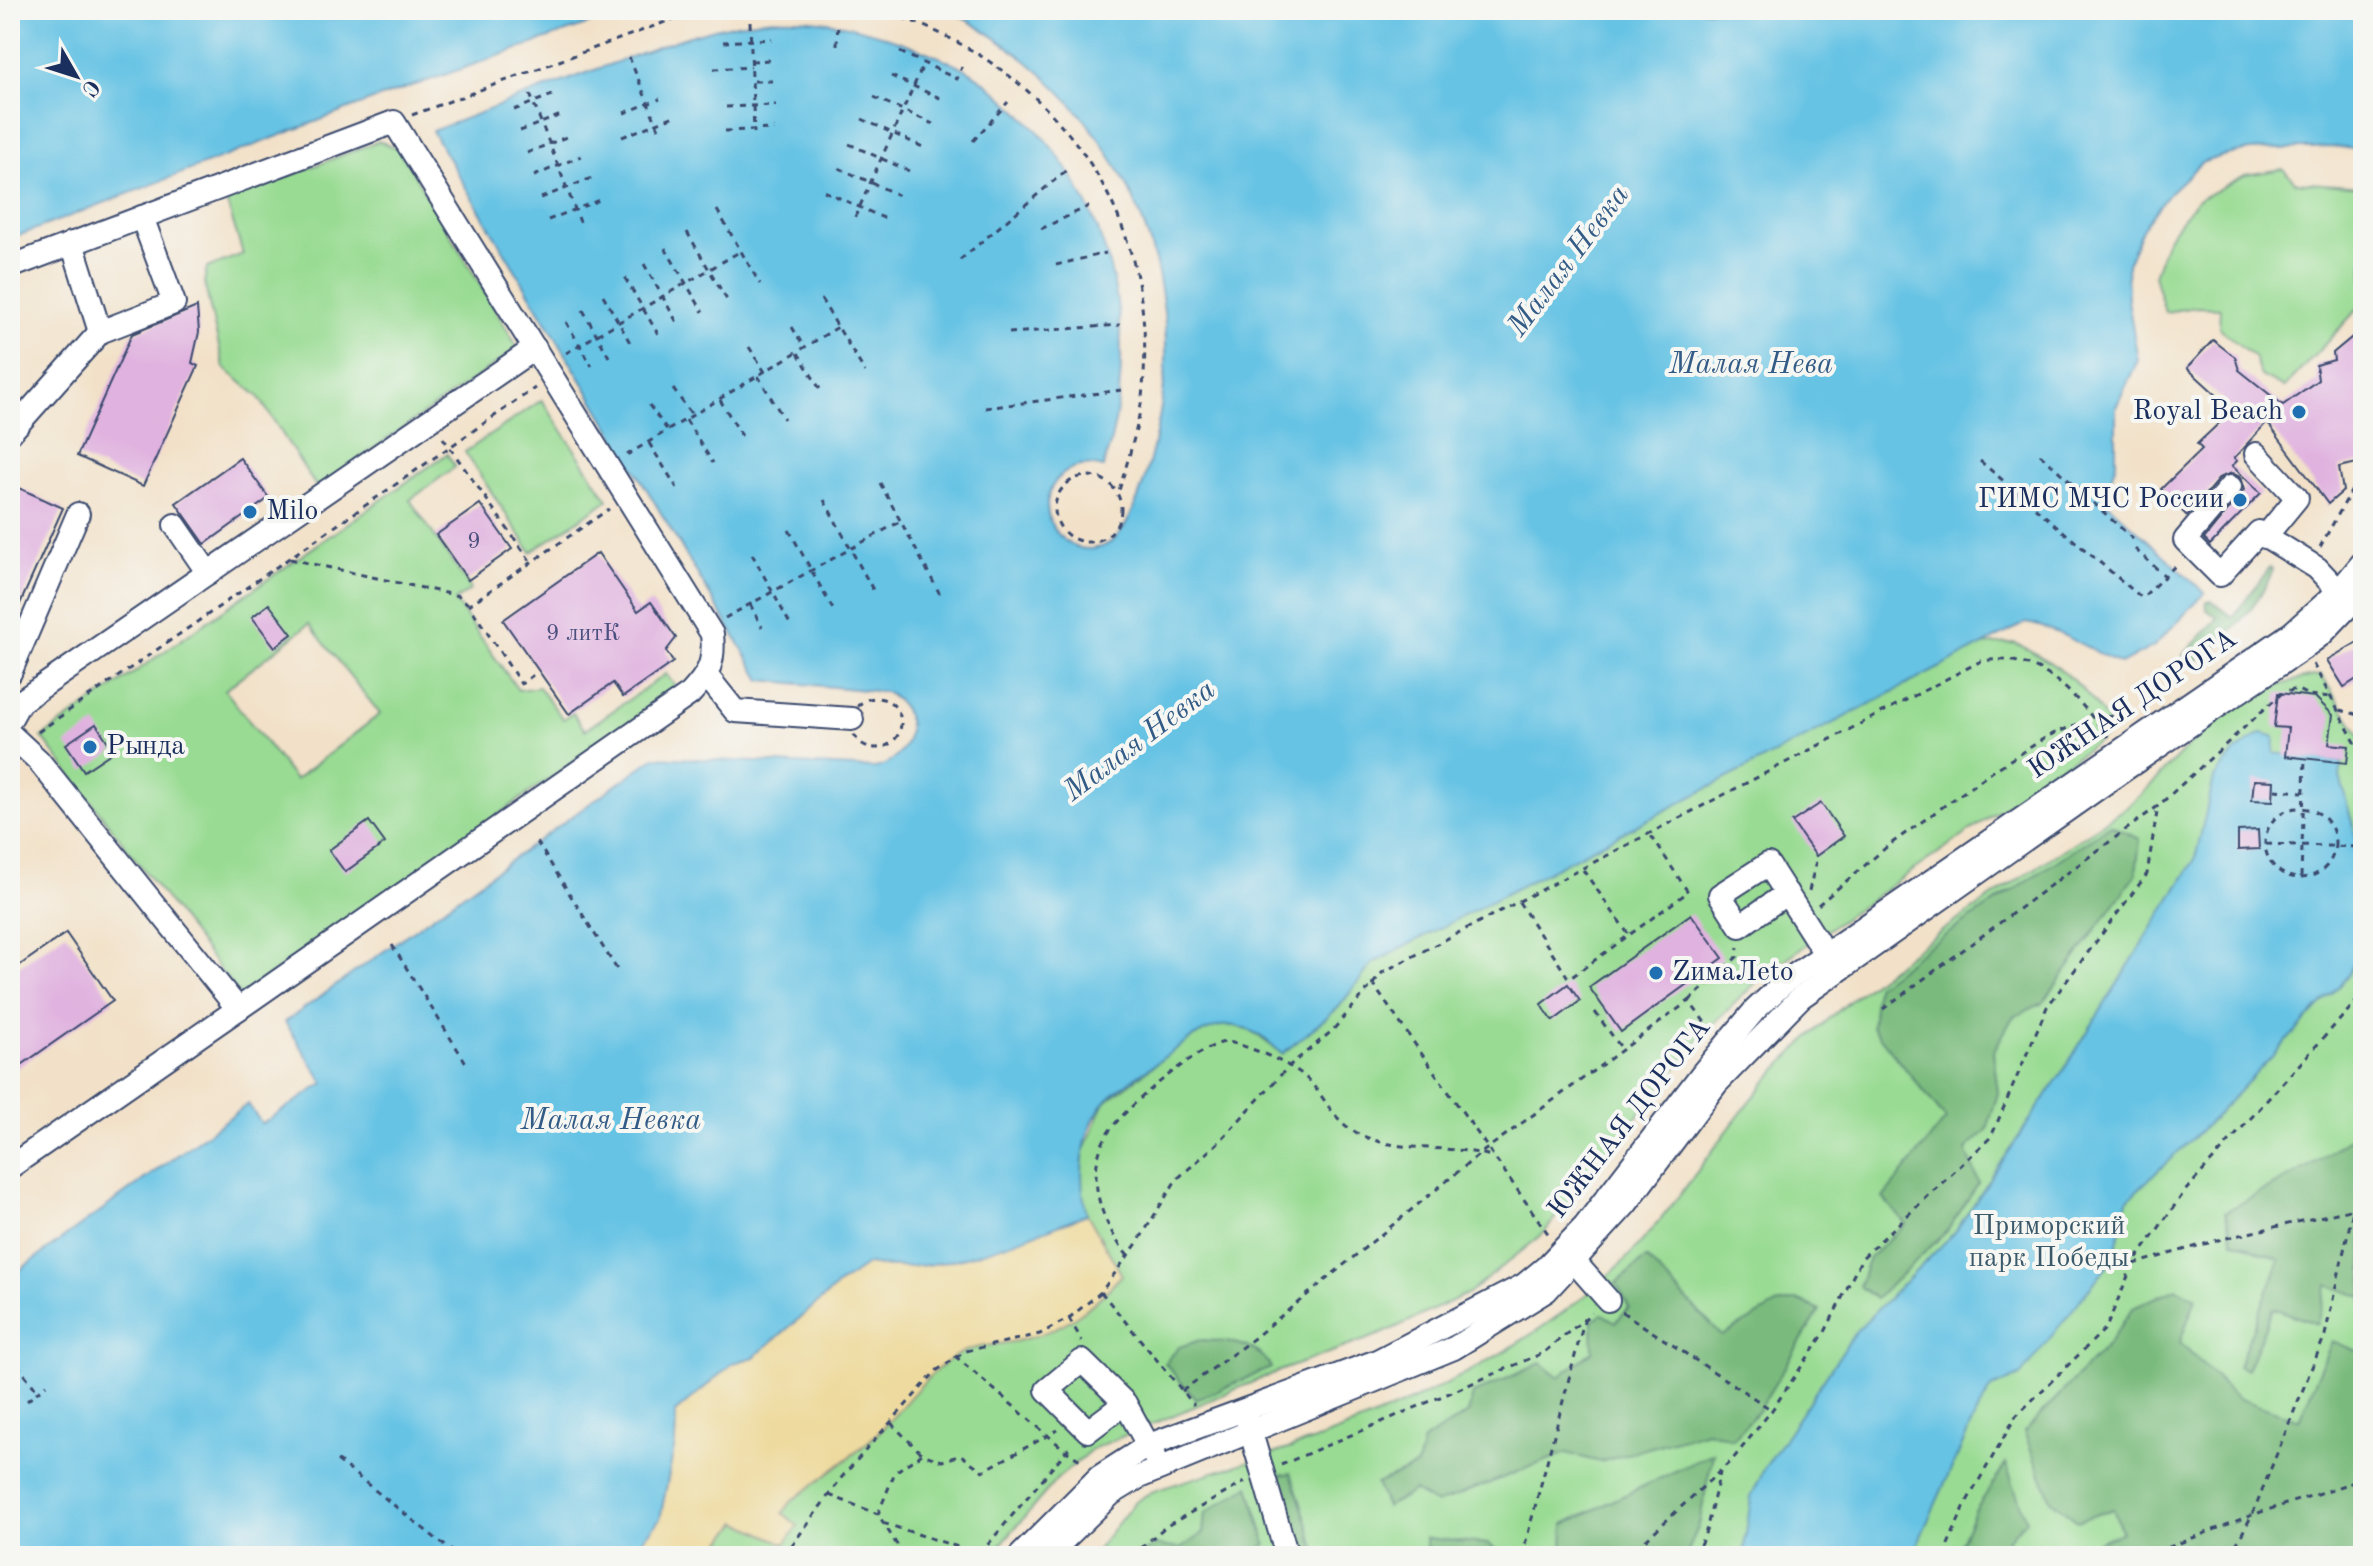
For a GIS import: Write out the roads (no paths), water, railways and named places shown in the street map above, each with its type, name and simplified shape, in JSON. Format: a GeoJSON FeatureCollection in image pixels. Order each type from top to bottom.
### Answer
{"type":"FeatureCollection","features":[{"type":"Feature","properties":{"kind":"street"},"geometry":{"type":"LineString","coordinates":[[10,267],[394,122],[712,634],[714,658],[707,676],[690,694],[10,1167]]}},
{"type":"Feature","properties":{"kind":"street"},"geometry":{"type":"LineString","coordinates":[[10,433],[100,332],[174,303],[142,217]]}},
{"type":"Feature","properties":{"kind":"street"},"geometry":{"type":"LineString","coordinates":[[72,243],[100,332]]}},
{"type":"Feature","properties":{"kind":"street"},"geometry":{"type":"LineString","coordinates":[[10,720],[20,702],[535,348]]}},
{"type":"Feature","properties":{"kind":"street"},"geometry":{"type":"LineString","coordinates":[[2256,454],[2297,498],[2265,537]]}},
{"type":"Feature","properties":{"kind":"street"},"geometry":{"type":"LineString","coordinates":[[2230,487],[2185,540],[2220,575],[2259,532],[2351,596]]}},
{"type":"Feature","properties":{"kind":"street"},"geometry":{"type":"LineString","coordinates":[[10,673],[78,514]]}},
{"type":"Feature","properties":{"kind":"street"},"geometry":{"type":"LineString","coordinates":[[175,525],[208,573]]}},
{"type":"Feature","properties":{"kind":"street","name":"ЮЖНАЯ ДОРОГА"},"geometry":{"type":"LineString","coordinates":[[1020,1556],[1099,1477],[1149,1445],[1377,1361],[1524,1285],[1563,1249],[1731,1039],[1786,981],[1831,962],[2117,755],[2292,633],[2351,596],[2363,562]]}},
{"type":"Feature","properties":{"kind":"street"},"geometry":{"type":"LineString","coordinates":[[707,676],[735,711],[852,719]]}},
{"type":"Feature","properties":{"kind":"street"},"geometry":{"type":"LineString","coordinates":[[14,740],[38,760],[238,1009]]}},
{"type":"Feature","properties":{"kind":"street"},"geometry":{"type":"LineString","coordinates":[[1787,893],[1740,926],[1720,895],[1768,864],[1787,893],[1831,962]]}},
{"type":"Feature","properties":{"kind":"street"},"geometry":{"type":"LineString","coordinates":[[1563,1249],[1608,1300]]}},
{"type":"Feature","properties":{"kind":"street","name":"ЮЖНАЯ ДОРОГА"},"geometry":{"type":"LineString","coordinates":[[1047,1556],[1111,1494],[1159,1468],[1454,1348],[1546,1291],[1563,1249]]}},
{"type":"Feature","properties":{"kind":"street"},"geometry":{"type":"LineString","coordinates":[[1125,1403],[1081,1425],[1047,1390],[1082,1361],[1125,1403],[1159,1468]]}},
{"type":"Feature","properties":{"kind":"street"},"geometry":{"type":"LineString","coordinates":[[1244,1408],[1287,1556]]}},
{"type":"Feature","properties":{"kind":"water"},"geometry":{"type":"Polygon","coordinates":[[[10,10],[629,10],[370,101],[10,239],[10,10]]]}},
{"type":"Feature","properties":{"kind":"water","name":"Малая Невка"},"geometry":{"type":"Polygon","coordinates":[[[948,10],[2363,10],[2363,150],[2335,147],[2250,150],[2201,163],[2169,193],[2142,229],[2127,264],[2128,300],[2138,360],[2116,407],[2116,462],[2104,500],[2205,593],[2154,646],[2121,664],[2061,634],[2025,623],[1373,963],[1338,1008],[1282,1054],[1264,1039],[1234,1026],[1219,1026],[1191,1039],[1117,1091],[1097,1114],[1090,1127],[1083,1156],[1082,1186],[1087,1214],[1007,1244],[950,1261],[895,1267],[868,1264],[842,1282],[754,1357],[733,1363],[676,1412],[675,1443],[660,1519],[629,1556],[10,1556],[10,1277],[248,1104],[262,1124],[324,1083],[285,1022],[655,757],[875,768],[888,763],[905,745],[908,722],[905,710],[885,692],[761,680],[432,131],[674,41],[756,21],[795,19],[846,25],[895,40],[962,67],[985,82],[1019,112],[1052,148],[1078,188],[1099,231],[1112,277],[1120,325],[1121,373],[1115,421],[1103,468],[1082,466],[1063,474],[1052,486],[1048,515],[1063,539],[1075,547],[1090,549],[1106,545],[1119,534],[1131,514],[1150,462],[1165,380],[1163,305],[1152,251],[1134,200],[1109,154],[1077,111],[1039,72],[996,39],[948,10]]]}},
{"type":"Feature","properties":{"kind":"water"},"geometry":{"type":"Polygon","coordinates":[[[2262,733],[2275,737],[2274,753],[2342,762],[2340,777],[2363,863],[2363,940],[2348,976],[2215,1117],[2127,1200],[2114,1257],[2020,1376],[1992,1388],[1977,1412],[1912,1556],[1743,1556],[1751,1497],[1764,1469],[1856,1331],[1955,1232],[2068,1063],[2195,859],[2214,778],[2234,753],[2262,733]]]}},
{"type":"Feature","properties":{"kind":"place","name":"Royal Beach"},"geometry":{"type":"Point","coordinates":[2299,412]}},
{"type":"Feature","properties":{"kind":"place","name":"ГИМС МЧС России"},"geometry":{"type":"Point","coordinates":[2240,500]}},
{"type":"Feature","properties":{"kind":"place","name":"Milo"},"geometry":{"type":"Point","coordinates":[250,512]}},
{"type":"Feature","properties":{"kind":"place","name":"Рында"},"geometry":{"type":"Point","coordinates":[90,747]}},
{"type":"Feature","properties":{"kind":"place","name":"ZимаЛеtо"},"geometry":{"type":"Point","coordinates":[1656,973]}},
{"type":"Feature","properties":{"kind":"water label","name":"Малая Нева"},"geometry":{"type":"Point","coordinates":[1751,365]}},
{"type":"Feature","properties":{"kind":"park label","name":"Приморский парк Победы"},"geometry":{"type":"Point","coordinates":[2049,1243]}}]}
